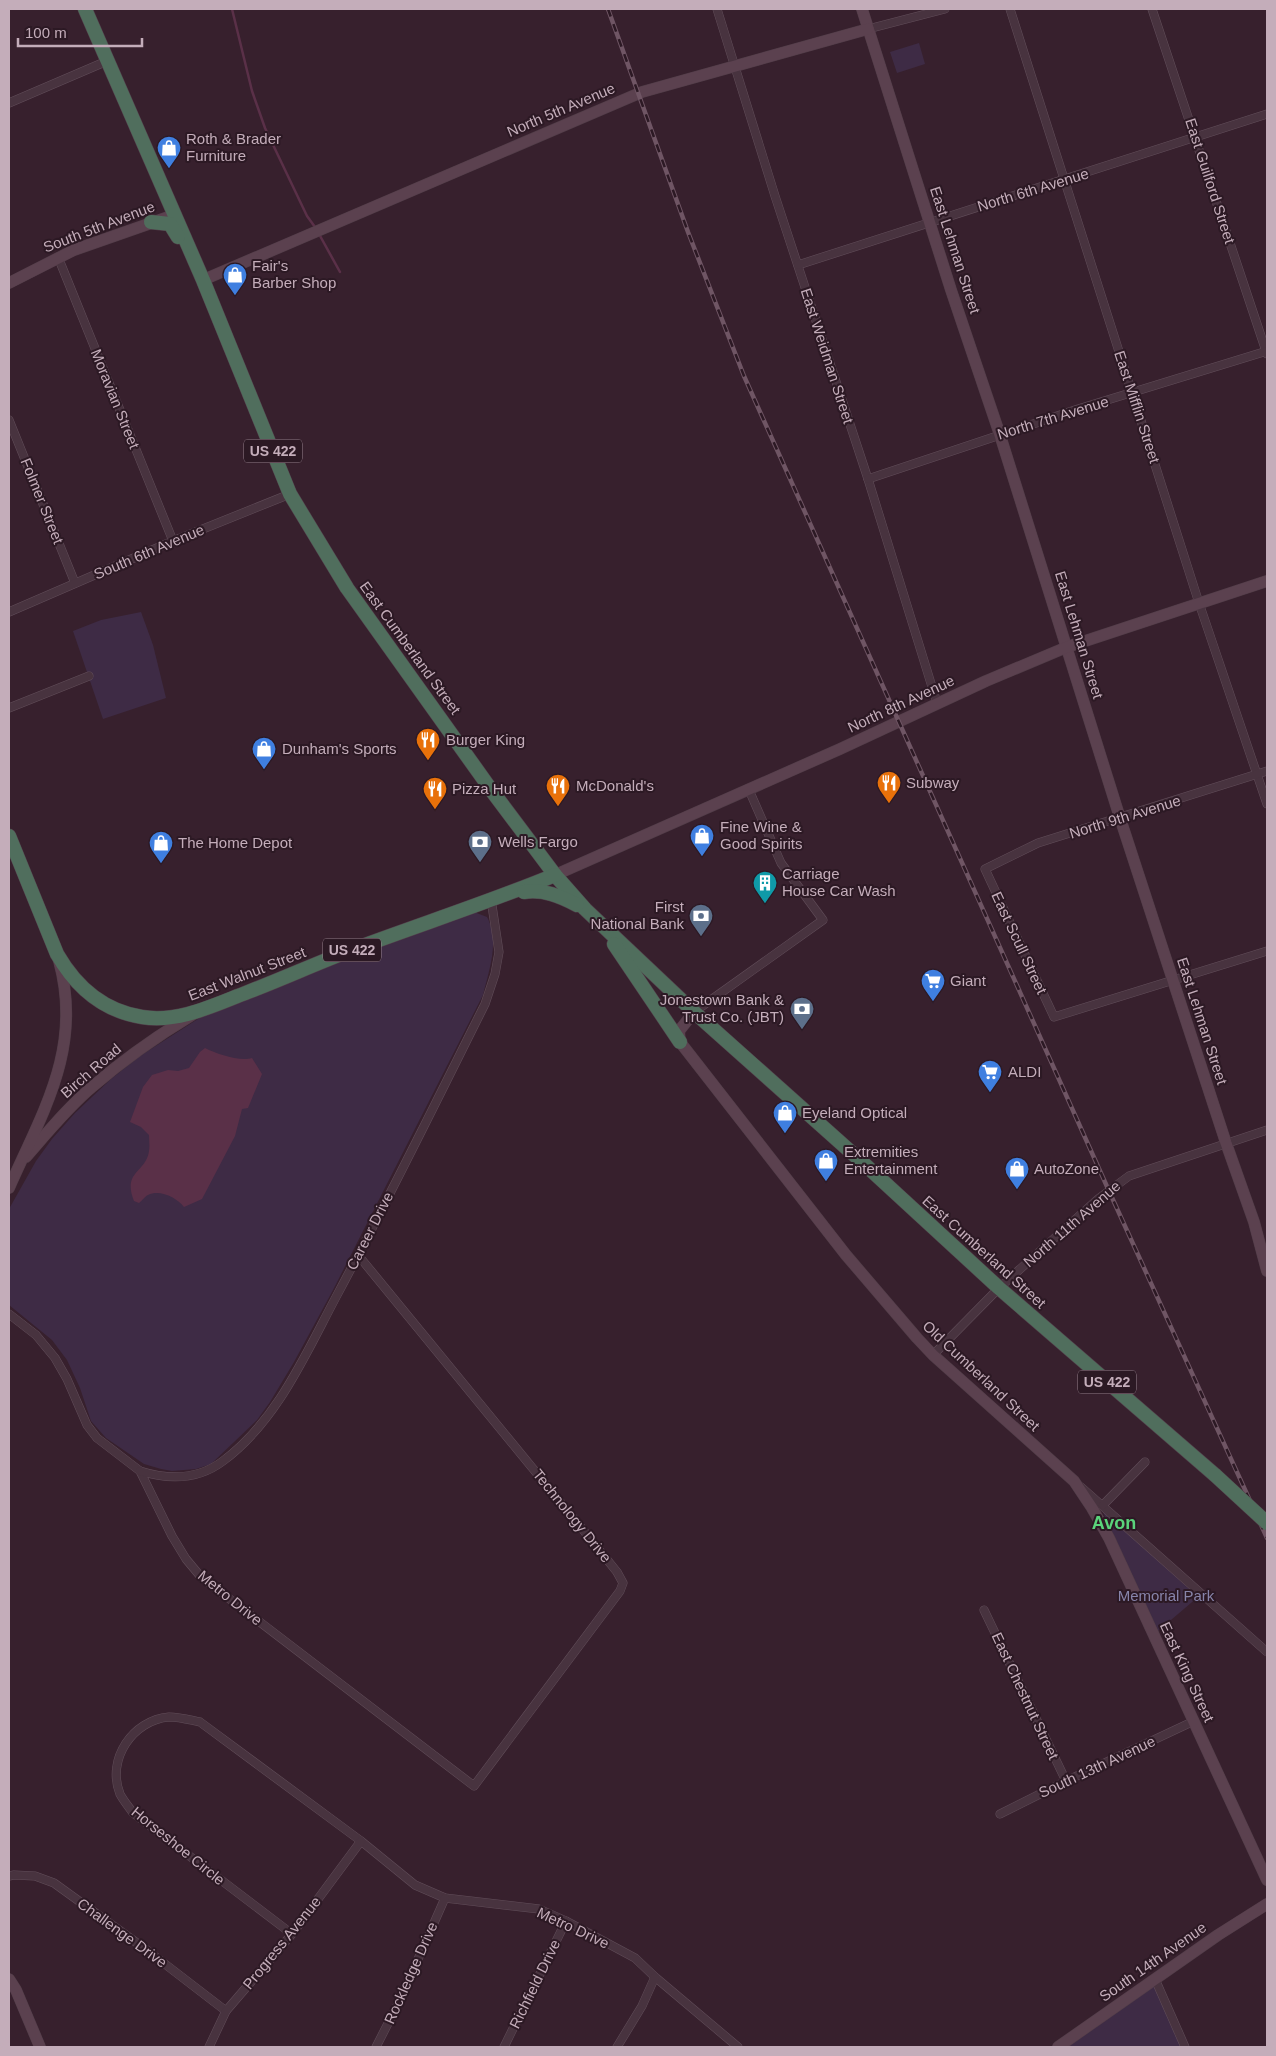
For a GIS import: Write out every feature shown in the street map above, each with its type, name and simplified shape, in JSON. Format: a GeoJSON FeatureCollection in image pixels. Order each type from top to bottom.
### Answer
{"type":"FeatureCollection","features":[{"type":"Feature","properties":{"kind":"highway","name":"East Cumberland Street"},"geometry":{"type":"LineString","coordinates":[[86,9],[203,280],[290,494],[347,588],[555,875],[585,910],[694,1012],[999,1288],[1215,1475],[1267,1523]]}},
{"type":"Feature","properties":{"kind":"highway"},"geometry":{"type":"LineString","coordinates":[[151,222],[170,224],[194,274],[203,280]]}},
{"type":"Feature","properties":{"kind":"highway","name":"East Walnut Street"},"geometry":{"type":"LineString","coordinates":[[9,836],[57,954],[66,971],[81,988],[100,1001],[114,1008],[143,1017],[164,1018],[194,1013],[349,952],[555,875]]}},
{"type":"Feature","properties":{"kind":"highway","name":"US 422"},"geometry":{"type":"LineString","coordinates":[[511,893],[542,891],[560,896],[585,910]]}},
{"type":"Feature","properties":{"kind":"highway"},"geometry":{"type":"LineString","coordinates":[[600,923],[680,1042]]}},
{"type":"Feature","properties":{"kind":"street","name":"East Weidman Street"},"geometry":{"type":"LineString","coordinates":[[717,9],[868,479],[937,703]]}},
{"type":"Feature","properties":{"kind":"street","name":"East Lehman Street"},"geometry":{"type":"LineString","coordinates":[[862,9],[930,224],[1000,435],[1120,818],[1226,1143],[1254,1222],[1267,1271]]}},
{"type":"Feature","properties":{"kind":"street","name":"North 5th Avenue"},"geometry":{"type":"LineString","coordinates":[[203,280],[642,92],[945,9]]}},
{"type":"Feature","properties":{"kind":"street","name":"East Mifflin Street"},"geometry":{"type":"LineString","coordinates":[[1010,9],[1199,603],[1267,804]]}},
{"type":"Feature","properties":{"kind":"street","name":"East Guilford Street"},"geometry":{"type":"LineString","coordinates":[[1152,9],[1267,352]]}},
{"type":"Feature","properties":{"kind":"street"},"geometry":{"type":"LineString","coordinates":[[9,103],[108,61]]}},
{"type":"Feature","properties":{"kind":"street","name":"North 6th Avenue"},"geometry":{"type":"LineString","coordinates":[[798,266],[1267,114]]}},
{"type":"Feature","properties":{"kind":"street","name":"South 5th Avenue"},"geometry":{"type":"LineString","coordinates":[[9,283],[58,257],[174,214]]}},
{"type":"Feature","properties":{"kind":"street","name":"Moravian Street"},"geometry":{"type":"LineString","coordinates":[[58,257],[79,313],[173,541]]}},
{"type":"Feature","properties":{"kind":"street","name":"North 7th Avenue"},"geometry":{"type":"LineString","coordinates":[[868,479],[1000,435],[1267,352]]}},
{"type":"Feature","properties":{"kind":"street","name":"Folmer Street"},"geometry":{"type":"LineString","coordinates":[[9,420],[75,583]]}},
{"type":"Feature","properties":{"kind":"street","name":"South 6th Avenue"},"geometry":{"type":"LineString","coordinates":[[9,612],[173,541],[290,494]]}},
{"type":"Feature","properties":{"kind":"street","name":"North 8th Avenue"},"geometry":{"type":"LineString","coordinates":[[555,875],[749,790],[937,703],[1067,647],[1267,581]]}},
{"type":"Feature","properties":{"kind":"street"},"geometry":{"type":"LineString","coordinates":[[9,708],[89,676]]}},
{"type":"Feature","properties":{"kind":"street","name":"North 9th Avenue"},"geometry":{"type":"LineString","coordinates":[[985,869],[1038,843],[1267,771]]}},
{"type":"Feature","properties":{"kind":"street"},"geometry":{"type":"LineString","coordinates":[[680,1042],[679,1031],[694,1012],[823,920],[781,863],[749,790]]}},
{"type":"Feature","properties":{"kind":"street","name":"East Scull Street"},"geometry":{"type":"LineString","coordinates":[[985,869],[1054,1017],[1173,980]]}},
{"type":"Feature","properties":{"kind":"street","name":"Career Drive"},"geometry":{"type":"LineString","coordinates":[[140,1471],[160,1476],[194,1475],[207,1471],[222,1462],[248,1440],[278,1401],[358,1255],[485,1004],[496,974],[499,952],[491,900]]}},
{"type":"Feature","properties":{"kind":"street"},"geometry":{"type":"LineString","coordinates":[[1173,980],[1267,951]]}},
{"type":"Feature","properties":{"kind":"street","name":"Birch Road"},"geometry":{"type":"LineString","coordinates":[[9,1188],[56,1080],[63,1053],[66,1027],[65,984],[57,954]]}},
{"type":"Feature","properties":{"kind":"street","name":"Birch Road"},"geometry":{"type":"LineString","coordinates":[[18,1165],[58,1120],[91,1088],[136,1052],[194,1013]]}},
{"type":"Feature","properties":{"kind":"street","name":"Old Cumberland Street"},"geometry":{"type":"LineString","coordinates":[[680,1042],[846,1255],[933,1354],[1267,1652]]}},
{"type":"Feature","properties":{"kind":"street","name":"North 11th Avenue"},"geometry":{"type":"LineString","coordinates":[[933,1354],[999,1288],[1098,1199],[1129,1176],[1267,1130]]}},
{"type":"Feature","properties":{"kind":"street","name":"Technology Drive"},"geometry":{"type":"LineString","coordinates":[[358,1255],[595,1544],[617,1572],[623,1583],[620,1592],[474,1786]]}},
{"type":"Feature","properties":{"kind":"street","name":"Metro Drive"},"geometry":{"type":"LineString","coordinates":[[9,1314],[36,1335],[55,1358],[67,1379],[87,1425],[97,1438],[140,1471],[172,1536],[186,1559],[201,1577],[474,1786]]}},
{"type":"Feature","properties":{"kind":"street"},"geometry":{"type":"LineString","coordinates":[[1103,1505],[1145,1462]]}},
{"type":"Feature","properties":{"kind":"street","name":"East King Street"},"geometry":{"type":"LineString","coordinates":[[1074,1481],[1092,1508],[1108,1538],[1267,1880]]}},
{"type":"Feature","properties":{"kind":"street","name":"East Chestnut Street"},"geometry":{"type":"LineString","coordinates":[[984,1610],[1066,1781]]}},
{"type":"Feature","properties":{"kind":"street","name":"Horseshoe Circle"},"geometry":{"type":"LineString","coordinates":[[292,1934],[227,1887],[133,1813],[120,1794],[116,1773],[126,1740],[142,1726],[154,1720],[169,1717],[185,1718],[200,1722],[361,1841]]}},
{"type":"Feature","properties":{"kind":"street","name":"South 13th Avenue"},"geometry":{"type":"LineString","coordinates":[[1000,1814],[1194,1721]]}},
{"type":"Feature","properties":{"kind":"street","name":"Metro Drive"},"geometry":{"type":"LineString","coordinates":[[361,1841],[415,1885],[445,1898],[539,1909],[566,1921],[635,1958],[738,2047]]}},
{"type":"Feature","properties":{"kind":"street","name":"Progress Avenue"},"geometry":{"type":"LineString","coordinates":[[209,2047],[226,2011],[292,1934],[361,1841]]}},
{"type":"Feature","properties":{"kind":"street","name":"Challenge Drive"},"geometry":{"type":"LineString","coordinates":[[9,1876],[35,1876],[54,1884],[148,1951],[226,2011]]}},
{"type":"Feature","properties":{"kind":"street","name":"Rockledge Drive"},"geometry":{"type":"LineString","coordinates":[[376,2047],[400,2000],[445,1898]]}},
{"type":"Feature","properties":{"kind":"street","name":"South 14th Avenue"},"geometry":{"type":"LineString","coordinates":[[1058,2047],[1218,1934],[1267,1904]]}},
{"type":"Feature","properties":{"kind":"street","name":"Richfield Drive"},"geometry":{"type":"LineString","coordinates":[[504,2047],[566,1921]]}},
{"type":"Feature","properties":{"kind":"street"},"geometry":{"type":"LineString","coordinates":[[618,2047],[642,2006],[655,1977]]}},
{"type":"Feature","properties":{"kind":"street"},"geometry":{"type":"LineString","coordinates":[[9,1979],[16,1990],[40,2047]]}},
{"type":"Feature","properties":{"kind":"street"},"geometry":{"type":"LineString","coordinates":[[1155,1979],[1185,2047]]}},
{"type":"Feature","properties":{"kind":"green space"},"geometry":{"type":"Polygon","coordinates":[[[919,43],[925,64],[897,73],[890,52],[919,43]]]}},
{"type":"Feature","properties":{"kind":"green space"},"geometry":{"type":"Polygon","coordinates":[[[141,612],[153,645],[166,698],[103,719],[73,631],[101,620],[141,612]]]}},
{"type":"Feature","properties":{"kind":"green space"},"geometry":{"type":"Polygon","coordinates":[[[474,912],[487,917],[493,936],[492,956],[483,995],[333,1290],[294,1362],[257,1420],[211,1464],[196,1469],[172,1471],[144,1464],[106,1438],[91,1421],[80,1388],[67,1360],[52,1340],[9,1305],[9,1209],[36,1161],[75,1113],[111,1079],[140,1056],[201,1017],[425,928],[474,912]]]}},
{"type":"Feature","properties":{"kind":"green space","name":"Memorial Park"},"geometry":{"type":"Polygon","coordinates":[[[1102,1510],[1198,1597],[1158,1631],[1102,1510]]]}},
{"type":"Feature","properties":{"kind":"green space"},"geometry":{"type":"Polygon","coordinates":[[[1155,1979],[1185,2047],[1058,2047],[1155,1979]]]}},
{"type":"Feature","properties":{"kind":"shaded area"},"geometry":{"type":"Polygon","coordinates":[[[205,1048],[235,1058],[252,1058],[262,1074],[248,1108],[242,1109],[235,1136],[202,1199],[184,1207],[177,1200],[158,1193],[147,1196],[139,1203],[134,1201],[131,1184],[136,1173],[144,1164],[149,1149],[149,1135],[141,1127],[130,1122],[143,1087],[152,1075],[168,1070],[178,1071],[189,1068],[205,1048]]]}},
{"type":"Feature","properties":{"kind":"waterway"},"geometry":{"type":"LineString","coordinates":[[232,9],[252,91],[265,128],[307,216],[315,227]]}},
{"type":"Feature","properties":{"kind":"waterway"},"geometry":{"type":"LineString","coordinates":[[319,234],[340,272]]}},
{"type":"Feature","properties":{"kind":"railway"},"geometry":{"type":"LineString","coordinates":[[608,9],[688,232],[744,376],[1109,1191],[1267,1538]]}},
{"type":"Feature","properties":{"kind":"place","name":"Roth & Brader Furniture"},"geometry":{"type":"Point","coordinates":[169,169]}},
{"type":"Feature","properties":{"kind":"place","name":"Fair's Barber Shop"},"geometry":{"type":"Point","coordinates":[235,296]}},
{"type":"Feature","properties":{"kind":"place","name":"Burger King"},"geometry":{"type":"Point","coordinates":[428,761]}},
{"type":"Feature","properties":{"kind":"place","name":"Dunham's Sports"},"geometry":{"type":"Point","coordinates":[264,770]}},
{"type":"Feature","properties":{"kind":"place","name":"Subway"},"geometry":{"type":"Point","coordinates":[889,804]}},
{"type":"Feature","properties":{"kind":"place","name":"McDonald's"},"geometry":{"type":"Point","coordinates":[558,807]}},
{"type":"Feature","properties":{"kind":"place","name":"Pizza Hut"},"geometry":{"type":"Point","coordinates":[435,810]}},
{"type":"Feature","properties":{"kind":"place","name":"Fine Wine & Good Spirits"},"geometry":{"type":"Point","coordinates":[702,857]}},
{"type":"Feature","properties":{"kind":"place","name":"Wells Fargo"},"geometry":{"type":"Point","coordinates":[480,863]}},
{"type":"Feature","properties":{"kind":"place","name":"The Home Depot"},"geometry":{"type":"Point","coordinates":[161,864]}},
{"type":"Feature","properties":{"kind":"place","name":"Carriage House Car Wash"},"geometry":{"type":"Point","coordinates":[765,904]}},
{"type":"Feature","properties":{"kind":"place","name":"First National Bank"},"geometry":{"type":"Point","coordinates":[701,937]}},
{"type":"Feature","properties":{"kind":"place","name":"Giant"},"geometry":{"type":"Point","coordinates":[933,1002]}},
{"type":"Feature","properties":{"kind":"place","name":"Jonestown Bank & Trust Co. (JBT)"},"geometry":{"type":"Point","coordinates":[802,1030]}},
{"type":"Feature","properties":{"kind":"place","name":"ALDI"},"geometry":{"type":"Point","coordinates":[990,1093]}},
{"type":"Feature","properties":{"kind":"place","name":"Eyeland Optical"},"geometry":{"type":"Point","coordinates":[785,1134]}},
{"type":"Feature","properties":{"kind":"place","name":"Extremities Entertainment"},"geometry":{"type":"Point","coordinates":[826,1182]}},
{"type":"Feature","properties":{"kind":"place","name":"AutoZone"},"geometry":{"type":"Point","coordinates":[1017,1190]}},
{"type":"Feature","properties":{"kind":"district","name":"Avon"},"geometry":{"type":"Point","coordinates":[1114,1523]}}]}
